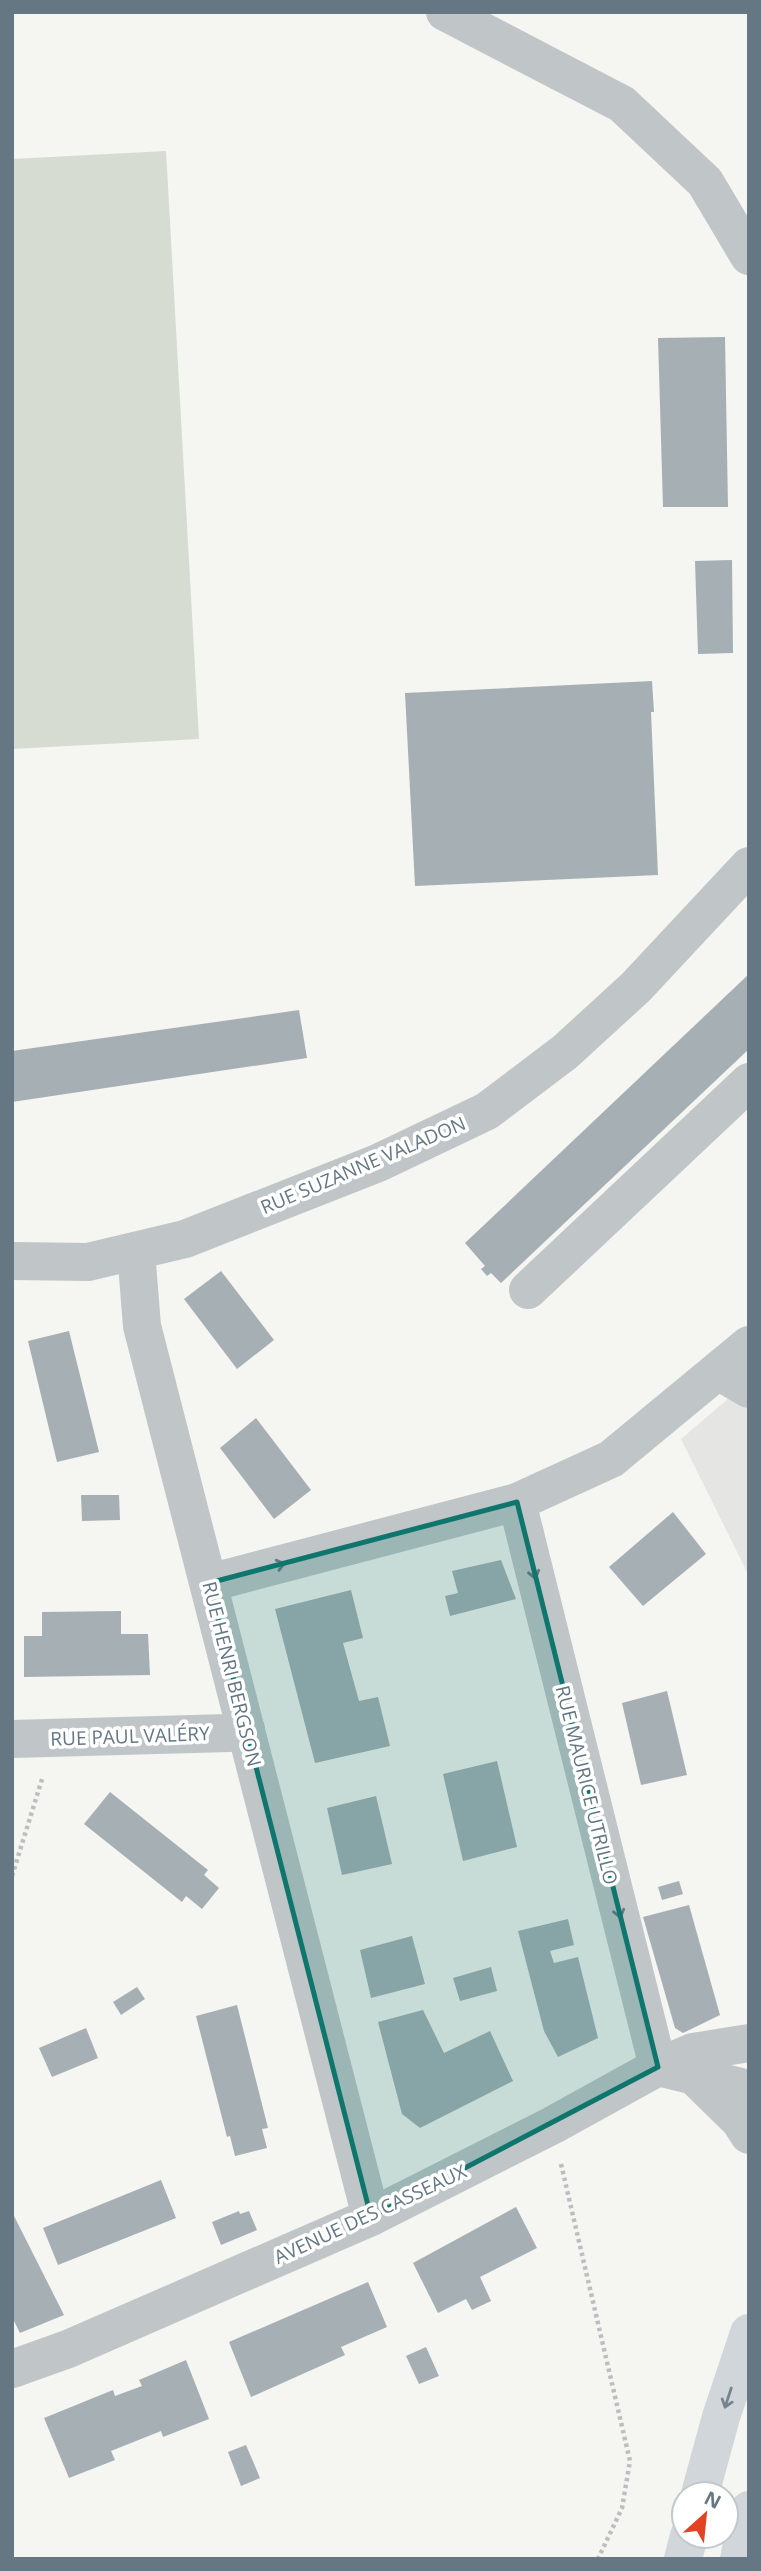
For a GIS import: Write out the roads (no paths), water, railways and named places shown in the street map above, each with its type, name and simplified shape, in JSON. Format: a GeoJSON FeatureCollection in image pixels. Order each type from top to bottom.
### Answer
{"type":"FeatureCollection","features":[{"type":"Feature","properties":{"kind":"main road"},"geometry":{"type":"LineString","coordinates":[[705,2480],[749,2333]]}},
{"type":"Feature","properties":{"kind":"main road"},"geometry":{"type":"LineString","coordinates":[[739,2559],[749,2510]]}},
{"type":"Feature","properties":{"kind":"street"},"geometry":{"type":"LineString","coordinates":[[445,12],[622,104],[705,182],[749,256]]}},
{"type":"Feature","properties":{"kind":"street","name":"RUE SUZANNE VALADON"},"geometry":{"type":"LineString","coordinates":[[136,1251],[186,1239],[378,1163],[487,1111],[565,1052],[636,987],[749,866]]}},
{"type":"Feature","properties":{"kind":"street"},"geometry":{"type":"LineString","coordinates":[[528,1290],[749,1082]]}},
{"type":"Feature","properties":{"kind":"street"},"geometry":{"type":"LineString","coordinates":[[12,1261],[88,1262],[136,1251]]}},
{"type":"Feature","properties":{"kind":"street","name":"RUE HENRI BERGSON"},"geometry":{"type":"LineString","coordinates":[[136,1251],[142,1326],[371,2217]]}},
{"type":"Feature","properties":{"kind":"street"},"geometry":{"type":"LineString","coordinates":[[209,1583],[517,1502],[611,1460],[733,1380],[749,1345]]}},
{"type":"Feature","properties":{"kind":"street","name":"RUE MAURICE UTRILLO"},"geometry":{"type":"LineString","coordinates":[[517,1502],[658,2067]]}},
{"type":"Feature","properties":{"kind":"street","name":"RUE PAUL VALÉRY"},"geometry":{"type":"LineString","coordinates":[[12,1739],[229,1733],[246,1729]]}},
{"type":"Feature","properties":{"kind":"street","name":"AVENUE DES CASSEAUX"},"geometry":{"type":"LineString","coordinates":[[12,2369],[68,2349],[371,2217],[552,2125],[658,2067],[693,2052],[735,2045]]}},
{"type":"Feature","properties":{"kind":"street"},"geometry":{"type":"LineString","coordinates":[[658,2067],[749,2089]]}},
{"type":"Feature","properties":{"kind":"street"},"geometry":{"type":"LineString","coordinates":[[695,2077],[740,2122],[749,2135]]}}]}
